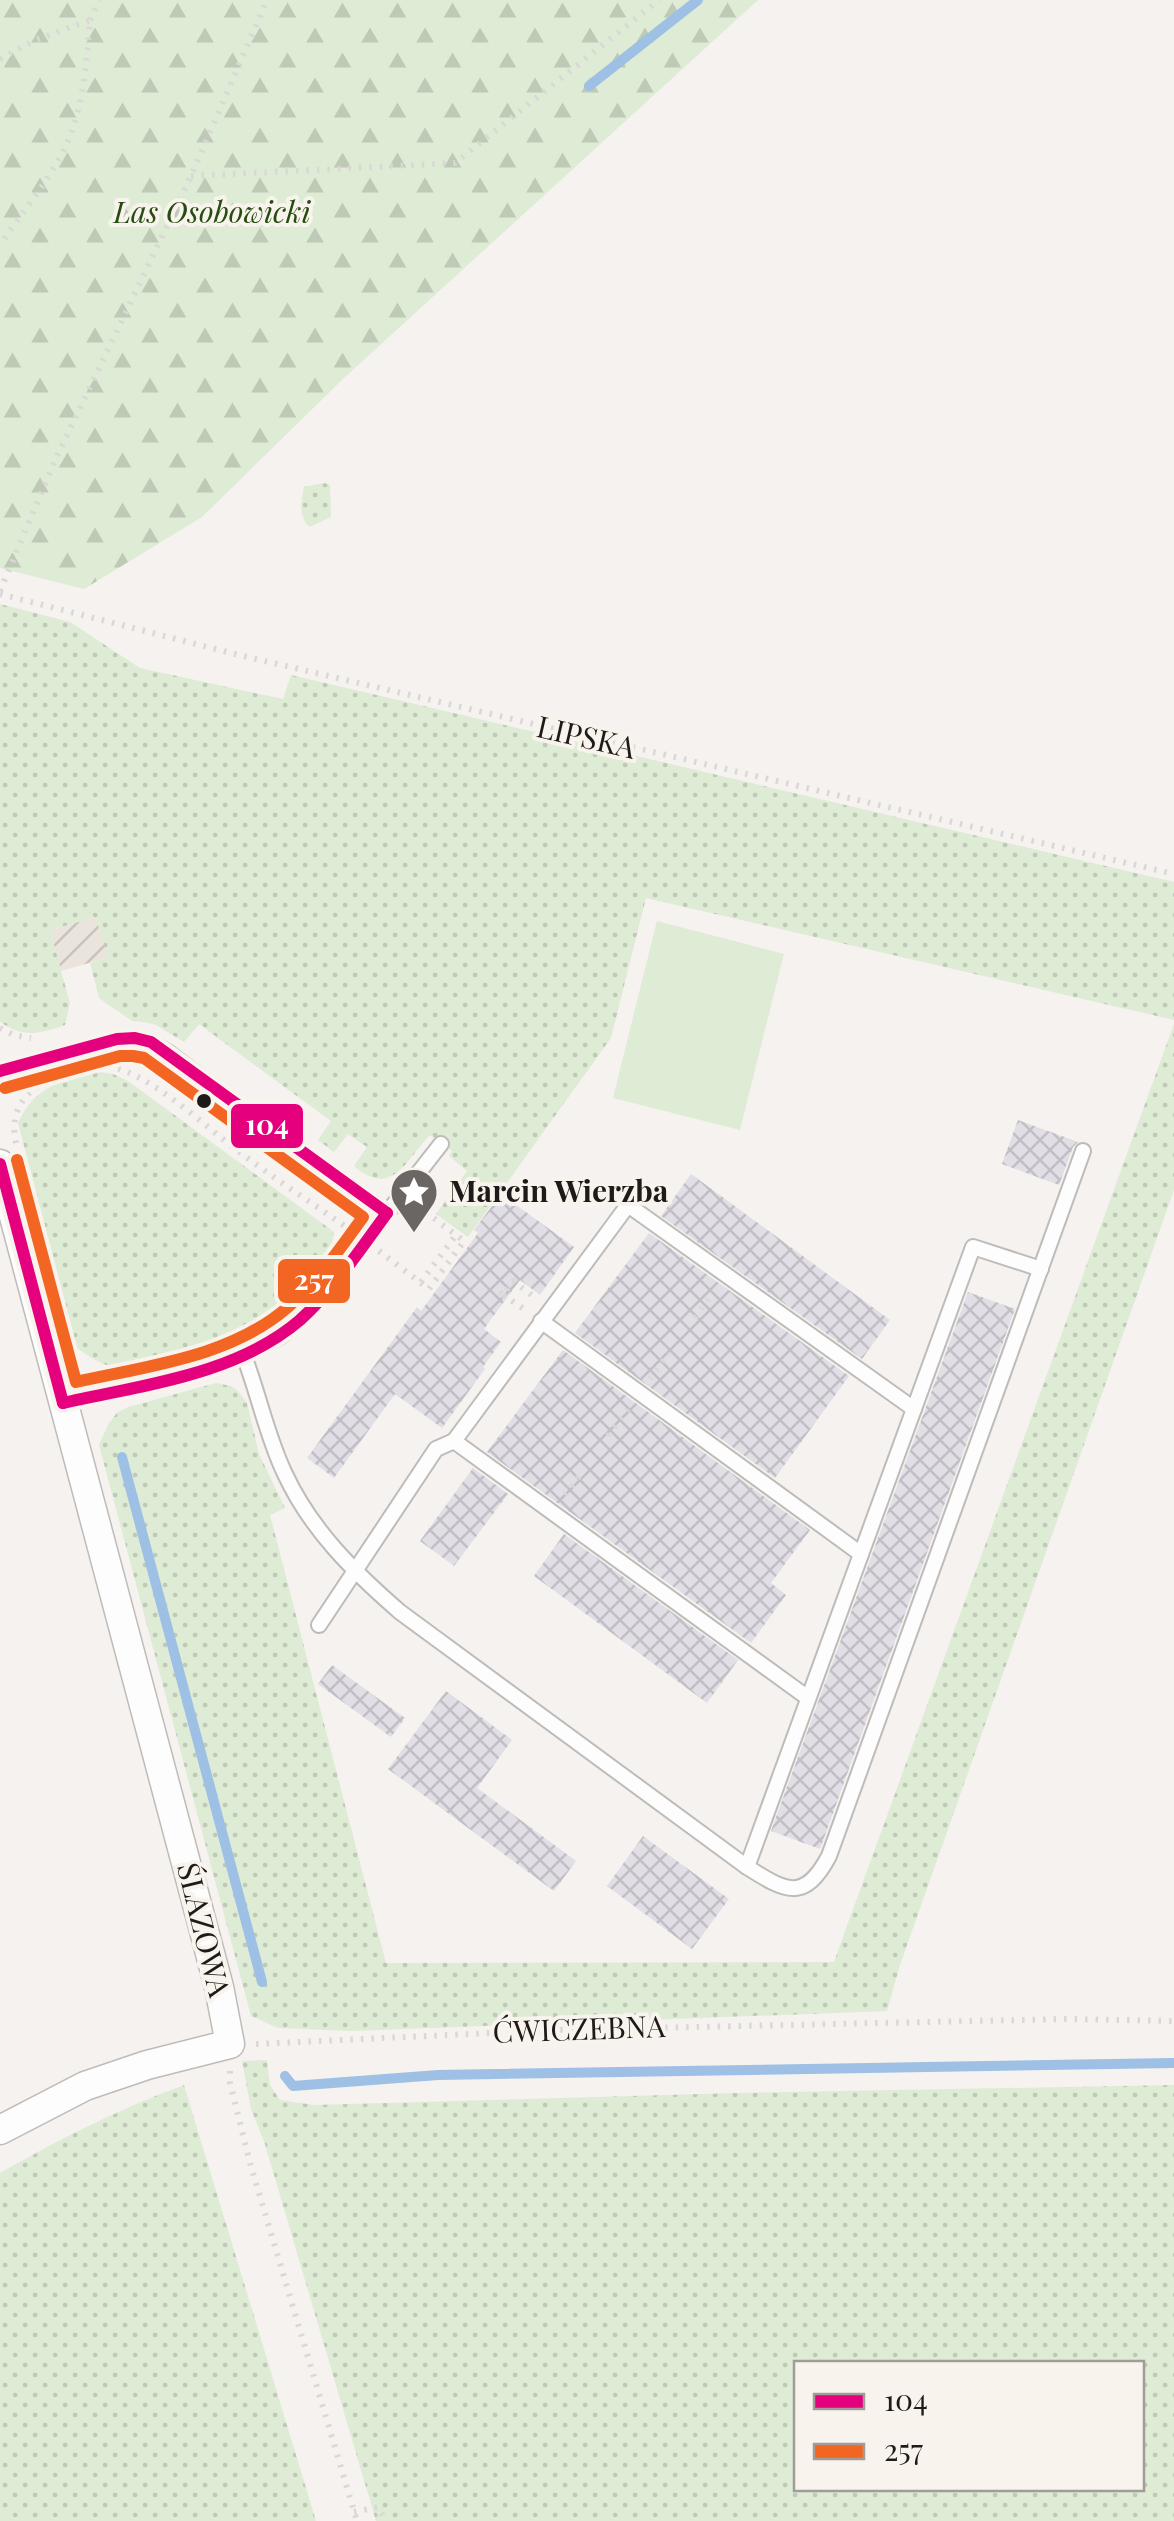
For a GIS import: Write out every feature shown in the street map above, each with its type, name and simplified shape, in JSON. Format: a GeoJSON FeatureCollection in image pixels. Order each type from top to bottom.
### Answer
{"type":"FeatureCollection","features":[{"type":"Feature","properties":{"kind":"street","name":"ŚLAZOWA"},"geometry":{"type":"LineString","coordinates":[[9,1156],[63,1403],[219,1987],[230,2044]]}},
{"type":"Feature","properties":{"kind":"street"},"geometry":{"type":"LineString","coordinates":[[0,2130],[85,2086],[230,2044]]}},
{"type":"Feature","properties":{"kind":"lane"},"geometry":{"type":"LineString","coordinates":[[0,1071],[117,1039],[152,1042],[388,1212]]}},
{"type":"Feature","properties":{"kind":"lane"},"geometry":{"type":"LineString","coordinates":[[63,1403],[244,1356],[281,1336],[312,1309],[441,1144]]}},
{"type":"Feature","properties":{"kind":"lane"},"geometry":{"type":"LineString","coordinates":[[244,1356],[285,1474],[333,1550],[355,1572],[400,1612],[747,1867],[778,1887],[800,1888],[818,1875],[828,1856],[1083,1151]]}},
{"type":"Feature","properties":{"kind":"lane"},"geometry":{"type":"LineString","coordinates":[[319,1625],[436,1449],[454,1441],[628,1205],[914,1410]]}},
{"type":"Feature","properties":{"kind":"lane"},"geometry":{"type":"LineString","coordinates":[[747,1867],[973,1247],[1041,1268]]}},
{"type":"Feature","properties":{"kind":"lane"},"geometry":{"type":"LineString","coordinates":[[541,1321],[861,1554]]}},
{"type":"Feature","properties":{"kind":"lane"},"geometry":{"type":"LineString","coordinates":[[454,1441],[808,1698]]}},
{"type":"Feature","properties":{"kind":"path"},"geometry":{"type":"LineString","coordinates":[[0,244],[60,158],[86,76],[90,20],[99,0]]}},
{"type":"Feature","properties":{"kind":"path"},"geometry":{"type":"LineString","coordinates":[[0,593],[56,458],[191,176],[267,0]]}},
{"type":"Feature","properties":{"kind":"path"},"geometry":{"type":"LineString","coordinates":[[191,176],[455,163],[659,0]]}},
{"type":"Feature","properties":{"kind":"path"},"geometry":{"type":"LineString","coordinates":[[0,59],[36,40],[90,20]]}},
{"type":"Feature","properties":{"kind":"path","name":"LIPSKA"},"geometry":{"type":"LineString","coordinates":[[0,593],[258,660],[1174,874]]}},
{"type":"Feature","properties":{"kind":"path"},"geometry":{"type":"LineString","coordinates":[[102,1064],[120,1068],[152,1086],[429,1288],[457,1256],[464,1240],[402,1194]]}},
{"type":"Feature","properties":{"kind":"path"},"geometry":{"type":"LineString","coordinates":[[9,1156],[19,1105],[34,1088],[47,1082]]}},
{"type":"Feature","properties":{"kind":"path"},"geometry":{"type":"LineString","coordinates":[[421,1282],[456,1235]]}},
{"type":"Feature","properties":{"kind":"path"},"geometry":{"type":"LineString","coordinates":[[695,1318],[725,1275]]}},
{"type":"Feature","properties":{"kind":"path"},"geometry":{"type":"LineString","coordinates":[[500,1292],[503,1295],[513,1281],[538,1300]]}},
{"type":"Feature","properties":{"kind":"path","name":"ĆWICZEBNA"},"geometry":{"type":"LineString","coordinates":[[230,2044],[555,2030],[1067,2019],[1174,2021]]}},
{"type":"Feature","properties":{"kind":"path"},"geometry":{"type":"LineString","coordinates":[[230,2044],[230,2084],[250,2163],[355,2517],[378,2508],[386,2521]]}},
{"type":"Feature","properties":{"kind":"shaded area"},"geometry":{"type":"Polygon","coordinates":[[[96,917],[110,957],[61,971],[50,930],[96,917]]]}},
{"type":"Feature","properties":{"kind":"green space","name":"Las Osobowicki"},"geometry":{"type":"Polygon","coordinates":[[[0,0],[758,0],[345,377],[202,517],[84,589],[0,568],[0,0]]]}},
{"type":"Feature","properties":{"kind":"green space"},"geometry":{"type":"Polygon","coordinates":[[[330,485],[331,517],[310,527],[302,514],[304,487],[330,485]]]}},
{"type":"Feature","properties":{"kind":"green space"},"geometry":{"type":"Polygon","coordinates":[[[0,604],[70,622],[140,668],[283,699],[291,675],[1174,882],[1174,1020],[646,898],[611,1038],[468,1237],[436,1214],[467,1171],[449,1156],[452,1151],[430,1135],[397,1172],[379,1179],[367,1175],[354,1166],[367,1147],[348,1134],[334,1152],[318,1140],[331,1121],[199,1024],[184,1042],[156,1025],[132,1021],[99,998],[90,963],[109,957],[95,917],[50,930],[70,1003],[65,1025],[32,1033],[0,1022],[0,604]]]}},
{"type":"Feature","properties":{"kind":"green space"},"geometry":{"type":"Polygon","coordinates":[[[657,921],[784,954],[740,1130],[613,1098],[657,921]]]}},
{"type":"Feature","properties":{"kind":"green space"},"geometry":{"type":"Polygon","coordinates":[[[1174,1024],[1174,1190],[887,2011],[352,2031],[278,2028],[251,2016],[99,1445],[117,1413],[216,1383],[231,1386],[247,1403],[259,1454],[285,1508],[270,1515],[386,1963],[834,1962],[1174,1024]]]}},
{"type":"Feature","properties":{"kind":"green space"},"geometry":{"type":"Polygon","coordinates":[[[99,1072],[128,1081],[334,1232],[322,1271],[289,1308],[234,1339],[139,1368],[107,1365],[77,1348],[18,1123],[42,1092],[61,1082],[99,1072]]]}},
{"type":"Feature","properties":{"kind":"green space"},"geometry":{"type":"Polygon","coordinates":[[[267,2060],[270,2085],[280,2100],[314,2105],[1174,2085],[1174,2521],[376,2521],[264,2141],[251,2109],[242,2061],[267,2060]]]}},
{"type":"Feature","properties":{"kind":"green space"},"geometry":{"type":"Polygon","coordinates":[[[184,2085],[316,2521],[0,2521],[0,2173],[90,2125],[184,2085]]]}},
{"type":"Feature","properties":{"kind":"building"},"geometry":{"type":"Polygon","coordinates":[[[1018,1120],[1078,1142],[1059,1185],[1002,1164],[1018,1120]]]}},
{"type":"Feature","properties":{"kind":"building"},"geometry":{"type":"Polygon","coordinates":[[[691,1174],[890,1320],[862,1359],[661,1216],[691,1174]]]}},
{"type":"Feature","properties":{"kind":"building"},"geometry":{"type":"Polygon","coordinates":[[[501,1194],[574,1247],[540,1295],[520,1280],[484,1329],[501,1342],[442,1428],[395,1394],[334,1478],[307,1458],[417,1307],[421,1311],[478,1233],[474,1230],[501,1194]]]}},
{"type":"Feature","properties":{"kind":"building"},"geometry":{"type":"Polygon","coordinates":[[[649,1233],[849,1376],[775,1478],[575,1333],[649,1233]]]}},
{"type":"Feature","properties":{"kind":"building"},"geometry":{"type":"Polygon","coordinates":[[[968,1292],[1015,1309],[820,1849],[771,1831],[968,1292]]]}},
{"type":"Feature","properties":{"kind":"building"},"geometry":{"type":"Polygon","coordinates":[[[563,1350],[810,1530],[771,1583],[786,1595],[751,1643],[487,1452],[563,1350]]]}},
{"type":"Feature","properties":{"kind":"building"},"geometry":{"type":"Polygon","coordinates":[[[473,1468],[508,1494],[454,1566],[420,1541],[473,1468]]]}},
{"type":"Feature","properties":{"kind":"building"},"geometry":{"type":"Polygon","coordinates":[[[564,1534],[738,1660],[707,1703],[534,1576],[564,1534]]]}},
{"type":"Feature","properties":{"kind":"building"},"geometry":{"type":"Polygon","coordinates":[[[332,1665],[405,1718],[391,1737],[318,1684],[332,1665]]]}},
{"type":"Feature","properties":{"kind":"building"},"geometry":{"type":"Polygon","coordinates":[[[446,1691],[512,1740],[477,1788],[576,1861],[554,1891],[388,1769],[446,1691]]]}},
{"type":"Feature","properties":{"kind":"building"},"geometry":{"type":"Polygon","coordinates":[[[643,1836],[729,1899],[692,1949],[607,1886],[643,1836]]]}},
{"type":"Feature","properties":{"kind":"waterway"},"geometry":{"type":"LineString","coordinates":[[589,86],[698,0]]}},
{"type":"Feature","properties":{"kind":"waterway"},"geometry":{"type":"LineString","coordinates":[[122,1457],[262,1982]]}},
{"type":"Feature","properties":{"kind":"waterway"},"geometry":{"type":"LineString","coordinates":[[285,2076],[293,2086],[438,2075],[1174,2063]]}},
{"type":"Feature","properties":{"kind":"transit line","name":"104"},"geometry":{"type":"LineString","coordinates":[[0,1071],[117,1039],[151,1042],[387,1213]]}},
{"type":"Feature","properties":{"kind":"transit line","name":"257"},"geometry":{"type":"LineString","coordinates":[[5,1088],[120,1056],[144,1058],[363,1217],[309,1287],[288,1307],[241,1338],[187,1357],[76,1382],[17,1160]]}},
{"type":"Feature","properties":{"kind":"transit line","name":"104"},"geometry":{"type":"LineString","coordinates":[[0,1164],[63,1403]]}},
{"type":"Feature","properties":{"kind":"transit line","name":"104"},"geometry":{"type":"LineString","coordinates":[[63,1403],[218,1366],[275,1339],[324,1295],[387,1213]]}},
{"type":"Feature","properties":{"kind":"place","name":"Marcin Wierzba"},"geometry":{"type":"Point","coordinates":[414,1234]}}]}
